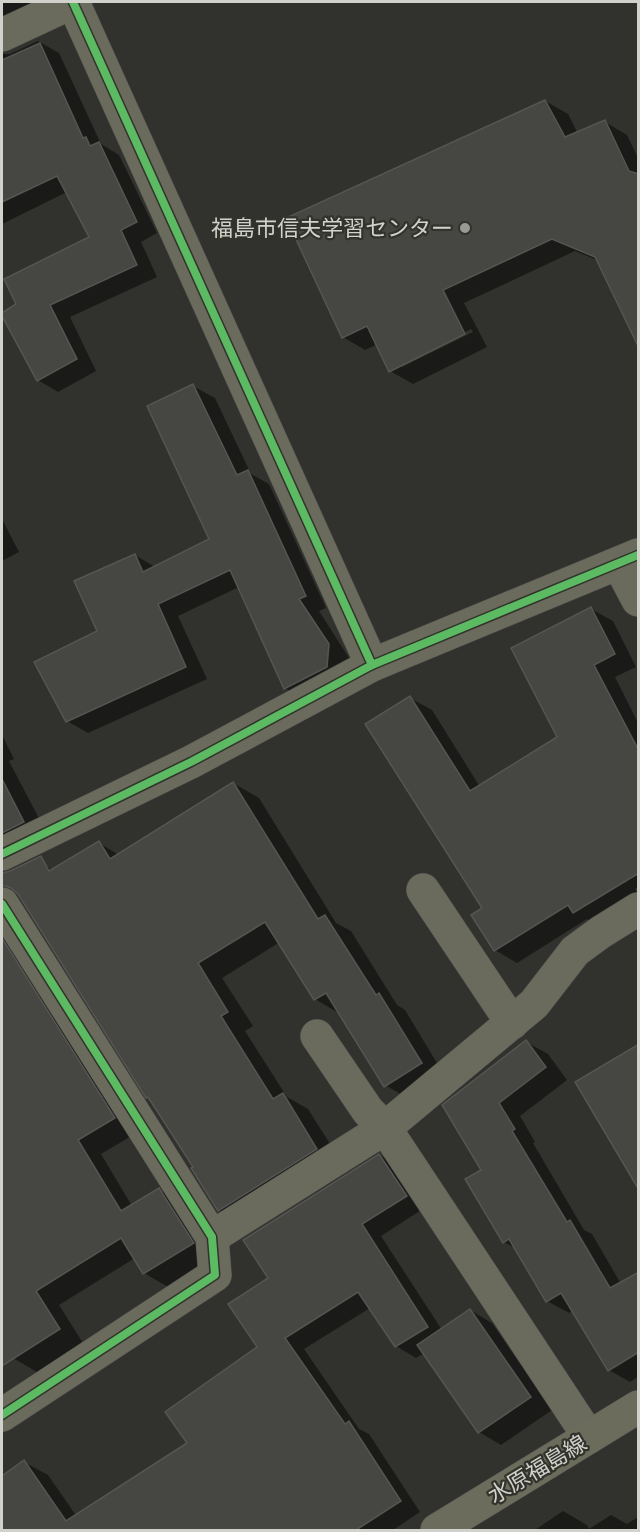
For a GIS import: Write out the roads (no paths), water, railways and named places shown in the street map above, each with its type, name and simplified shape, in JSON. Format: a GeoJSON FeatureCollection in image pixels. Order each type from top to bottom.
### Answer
{"type":"FeatureCollection","features":[{"type":"Feature","properties":{"kind":"main road","name":"水原福島線"},"geometry":{"type":"LineString","coordinates":[[436,1530],[639,1407]]}},
{"type":"Feature","properties":{"kind":"street"},"geometry":{"type":"LineString","coordinates":[[2,35],[73,2],[372,665]]}},
{"type":"Feature","properties":{"kind":"street"},"geometry":{"type":"LineString","coordinates":[[2,854],[191,762],[372,665],[629,559],[639,600]]}},
{"type":"Feature","properties":{"kind":"street"},"geometry":{"type":"LineString","coordinates":[[423,890],[512,1023]]}},
{"type":"Feature","properties":{"kind":"street"},"geometry":{"type":"LineString","coordinates":[[2,904],[212,1238],[215,1275],[2,1415]]}},
{"type":"Feature","properties":{"kind":"street"},"geometry":{"type":"LineString","coordinates":[[212,1238],[386,1128],[534,1004],[575,951],[639,909]]}},
{"type":"Feature","properties":{"kind":"street"},"geometry":{"type":"LineString","coordinates":[[317,1036],[368,1111],[386,1128],[590,1437]]}},
{"type":"Feature","properties":{"kind":"place","name":"福島市信夫学習センター"},"geometry":{"type":"Point","coordinates":[465,228]}}]}
